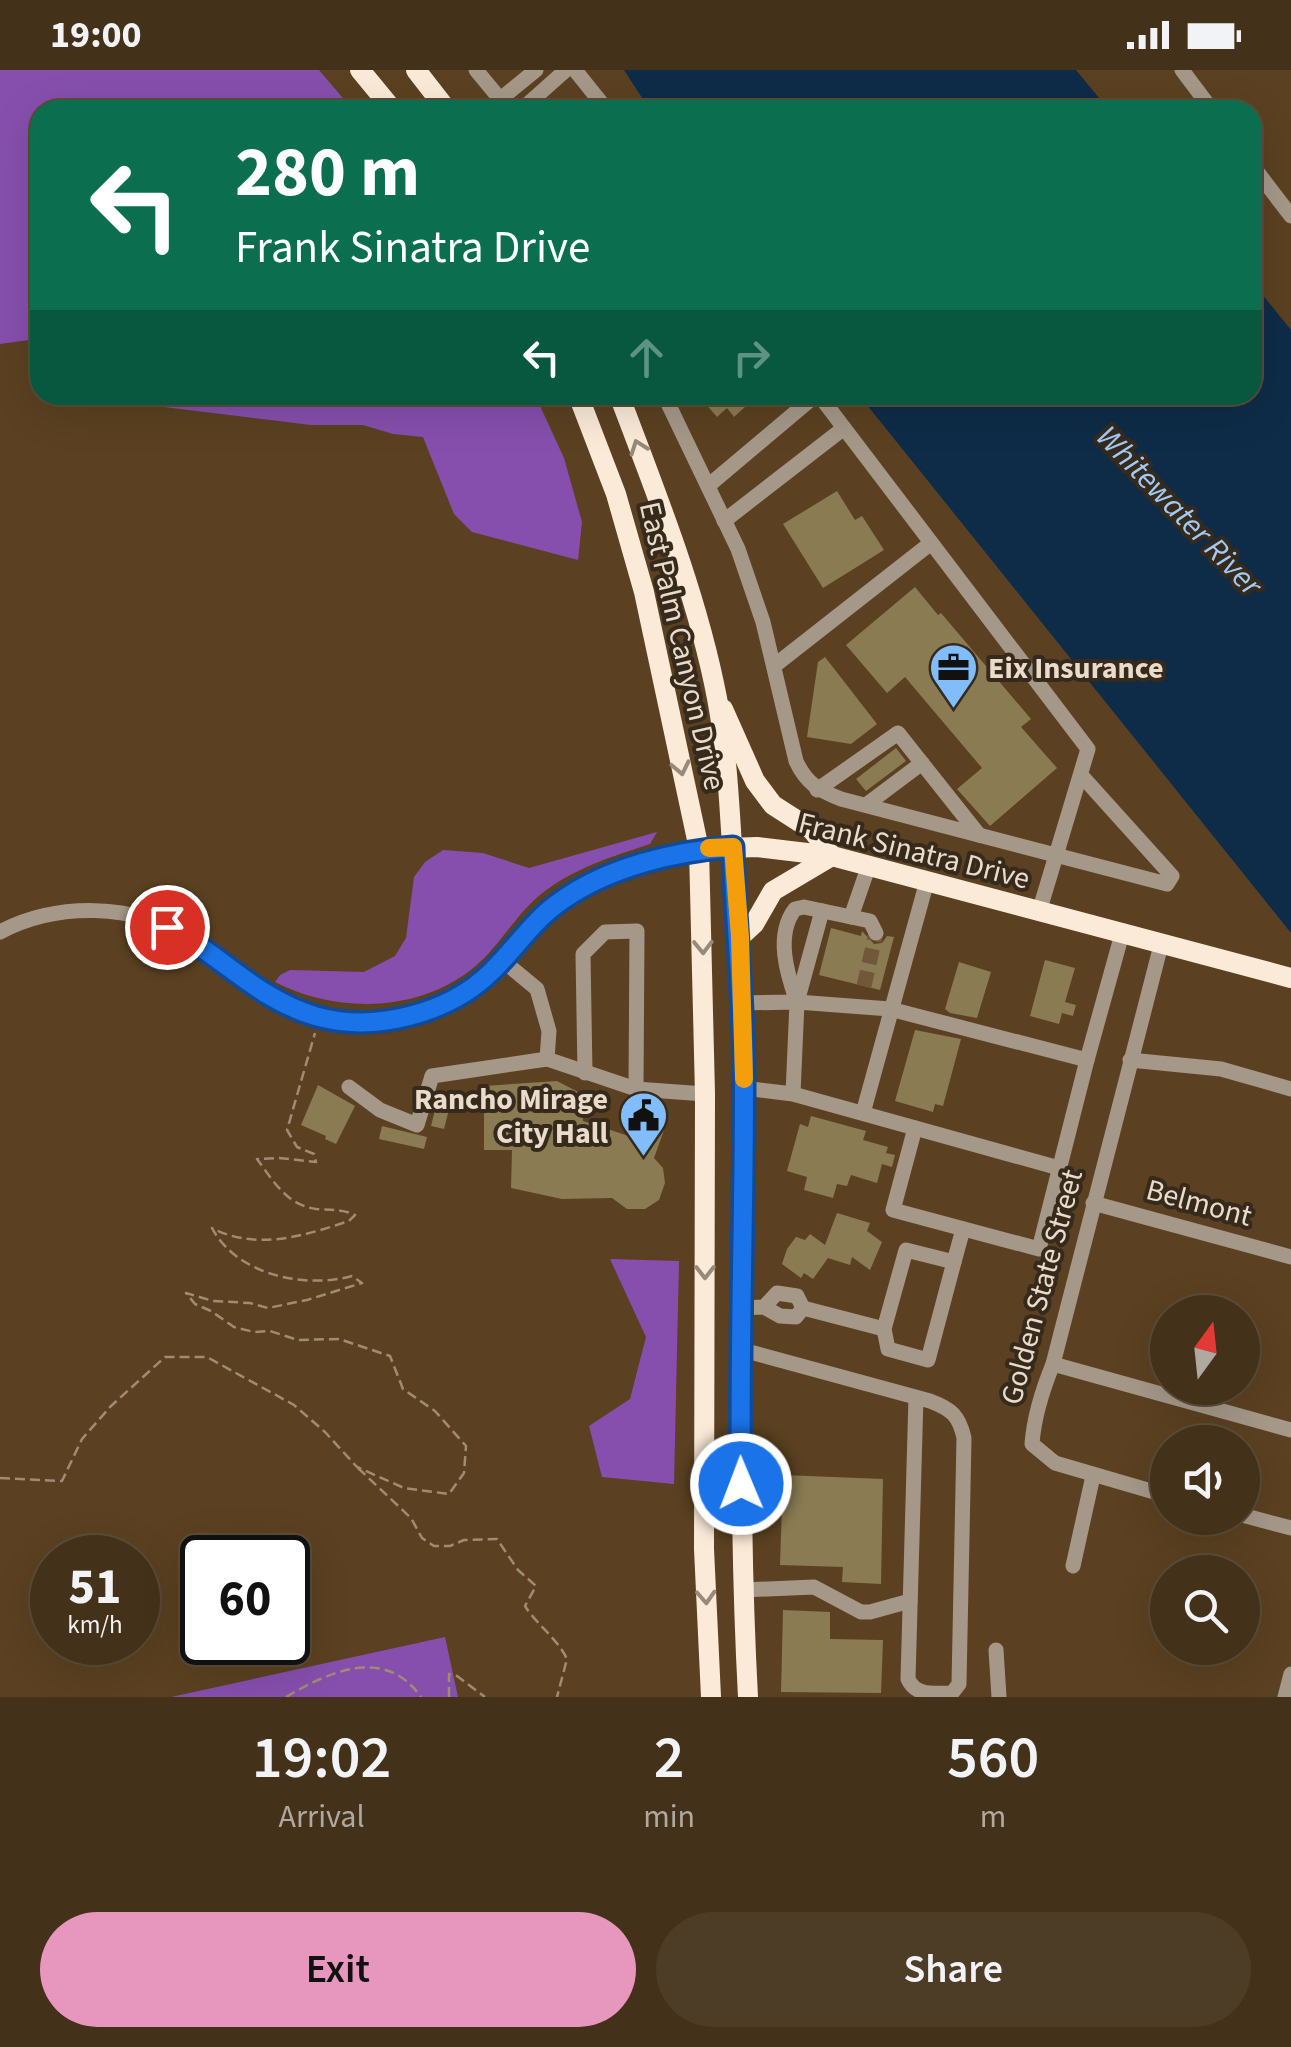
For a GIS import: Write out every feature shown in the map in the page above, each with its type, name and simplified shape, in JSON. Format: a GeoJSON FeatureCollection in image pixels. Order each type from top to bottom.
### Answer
{"type":"FeatureCollection","features":[{"type":"Feature","properties":{"kind":"main road"},"geometry":{"type":"LineString","coordinates":[[360,70],[385,100]]}},
{"type":"Feature","properties":{"kind":"main road"},"geometry":{"type":"LineString","coordinates":[[416,70],[439,100]]}},
{"type":"Feature","properties":{"kind":"main road","name":"East Palm Canyon Drive"},"geometry":{"type":"LineString","coordinates":[[582,405],[616,494],[644,592],[699,849],[705,1094],[704,1549],[711,1697]]}},
{"type":"Feature","properties":{"kind":"main road","name":"East Palm Canyon Drive"},"geometry":{"type":"LineString","coordinates":[[625,405],[700,629],[717,698],[733,847],[744,1088],[739,1349],[748,1697]]}},
{"type":"Feature","properties":{"kind":"main road"},"geometry":{"type":"LineString","coordinates":[[717,698],[755,781],[773,805],[812,830],[832,856],[773,891],[754,924],[740,937]]}},
{"type":"Feature","properties":{"kind":"main road","name":"Frank Sinatra Drive"},"geometry":{"type":"LineString","coordinates":[[699,849],[792,849],[832,856],[1291,978]]}},
{"type":"Feature","properties":{"kind":"street"},"geometry":{"type":"LineString","coordinates":[[476,70],[491,100]]}},
{"type":"Feature","properties":{"kind":"street"},"geometry":{"type":"LineString","coordinates":[[499,100],[536,70]]}},
{"type":"Feature","properties":{"kind":"street"},"geometry":{"type":"LineString","coordinates":[[532,100],[566,70]]}},
{"type":"Feature","properties":{"kind":"street"},"geometry":{"type":"LineString","coordinates":[[575,70],[600,100]]}},
{"type":"Feature","properties":{"kind":"street"},"geometry":{"type":"LineString","coordinates":[[1182,70],[1204,100]]}},
{"type":"Feature","properties":{"kind":"street"},"geometry":{"type":"LineString","coordinates":[[1262,178],[1291,216]]}},
{"type":"Feature","properties":{"kind":"street"},"geometry":{"type":"LineString","coordinates":[[669,405],[744,568],[803,777],[818,790],[866,805],[1167,884],[1172,876],[1081,776]]}},
{"type":"Feature","properties":{"kind":"street"},"geometry":{"type":"LineString","coordinates":[[708,486],[806,405]]}},
{"type":"Feature","properties":{"kind":"street"},"geometry":{"type":"LineString","coordinates":[[826,405],[1088,749],[1040,912]]}},
{"type":"Feature","properties":{"kind":"street"},"geometry":{"type":"LineString","coordinates":[[724,521],[844,428]]}},
{"type":"Feature","properties":{"kind":"street"},"geometry":{"type":"LineString","coordinates":[[774,666],[931,543]]}},
{"type":"Feature","properties":{"kind":"street"},"geometry":{"type":"LineString","coordinates":[[818,790],[898,733],[979,835]]}},
{"type":"Feature","properties":{"kind":"street"},"geometry":{"type":"LineString","coordinates":[[866,805],[922,763]]}},
{"type":"Feature","properties":{"kind":"street","name":"Frank Sinatra Drive"},"geometry":{"type":"LineString","coordinates":[[0,932],[34,918],[80,911],[114,912],[148,920],[188,938],[260,993],[319,1017],[358,1022],[408,1016],[461,994],[502,960],[543,916],[577,891],[628,869],[699,849]]}},
{"type":"Feature","properties":{"kind":"street"},"geometry":{"type":"LineString","coordinates":[[850,917],[869,865]]}},
{"type":"Feature","properties":{"kind":"street"},"geometry":{"type":"LineString","coordinates":[[863,1113],[926,881]]}},
{"type":"Feature","properties":{"kind":"street"},"geometry":{"type":"LineString","coordinates":[[797,1002],[788,976],[785,928],[795,909],[822,910],[870,922],[876,932]]}},
{"type":"Feature","properties":{"kind":"street"},"geometry":{"type":"LineString","coordinates":[[793,1094],[797,1002],[822,910]]}},
{"type":"Feature","properties":{"kind":"street"},"geometry":{"type":"LineString","coordinates":[[585,1073],[583,954],[605,932],[637,930],[636,1089]]}},
{"type":"Feature","properties":{"kind":"street"},"geometry":{"type":"LineString","coordinates":[[915,1128],[893,1210],[1038,1249],[1122,934]]}},
{"type":"Feature","properties":{"kind":"street","name":"Golden State Street"},"geometry":{"type":"LineString","coordinates":[[1150,1491],[1055,1464],[1032,1444],[1033,1424],[1162,945]]}},
{"type":"Feature","properties":{"kind":"street"},"geometry":{"type":"LineString","coordinates":[[502,960],[537,990],[549,1031],[547,1060]]}},
{"type":"Feature","properties":{"kind":"street"},"geometry":{"type":"LineString","coordinates":[[859,1004],[864,986]]}},
{"type":"Feature","properties":{"kind":"street"},"geometry":{"type":"LineString","coordinates":[[742,1003],[890,1008],[1087,1060]]}},
{"type":"Feature","properties":{"kind":"street"},"geometry":{"type":"LineString","coordinates":[[349,1087],[380,1110],[417,1124],[432,1076],[547,1060],[636,1089],[705,1094]]}},
{"type":"Feature","properties":{"kind":"street"},"geometry":{"type":"LineString","coordinates":[[1130,1060],[1221,1069],[1291,1089]]}},
{"type":"Feature","properties":{"kind":"street"},"geometry":{"type":"LineString","coordinates":[[744,1088],[793,1094],[1059,1168]]}},
{"type":"Feature","properties":{"kind":"street","name":"Belmont"},"geometry":{"type":"LineString","coordinates":[[1093,1203],[1291,1257]]}},
{"type":"Feature","properties":{"kind":"street"},"geometry":{"type":"LineString","coordinates":[[954,1262],[906,1250],[884,1330],[888,1349],[928,1360],[963,1229]]}},
{"type":"Feature","properties":{"kind":"street"},"geometry":{"type":"LineString","coordinates":[[740,1308],[764,1307],[788,1318],[796,1317],[803,1308],[884,1330]]}},
{"type":"Feature","properties":{"kind":"street"},"geometry":{"type":"LineString","coordinates":[[739,1349],[916,1397],[954,1413],[964,1438],[959,1684],[952,1693],[919,1692],[910,1684],[916,1397]]}},
{"type":"Feature","properties":{"kind":"street"},"geometry":{"type":"LineString","coordinates":[[1052,1364],[1291,1430]]}},
{"type":"Feature","properties":{"kind":"street"},"geometry":{"type":"LineString","coordinates":[[1073,1566],[1093,1476]]}},
{"type":"Feature","properties":{"kind":"street"},"geometry":{"type":"LineString","coordinates":[[1260,1520],[1291,1528]]}},
{"type":"Feature","properties":{"kind":"street"},"geometry":{"type":"LineString","coordinates":[[744,1590],[814,1587],[861,1612],[910,1601]]}},
{"type":"Feature","properties":{"kind":"street"},"geometry":{"type":"LineString","coordinates":[[996,1650],[999,1697]]}},
{"type":"Feature","properties":{"kind":"street"},"geometry":{"type":"LineString","coordinates":[[1286,1697],[1291,1674]]}},
{"type":"Feature","properties":{"kind":"path"},"geometry":{"type":"LineString","coordinates":[[319,1017],[286,1130],[297,1147],[314,1154],[316,1162],[256,1160],[283,1194],[300,1206],[344,1210],[355,1216],[294,1238],[239,1238],[212,1228],[243,1261],[273,1275],[307,1281],[335,1281],[352,1276],[362,1283],[268,1308],[212,1301],[186,1293],[202,1310],[211,1311],[234,1327],[270,1331],[298,1340],[338,1339],[390,1356],[404,1389],[435,1411],[466,1446],[464,1473],[449,1494],[404,1488],[357,1467]]}},
{"type":"Feature","properties":{"kind":"path"},"geometry":{"type":"LineString","coordinates":[[0,1478],[62,1480],[82,1439],[165,1356],[207,1357],[294,1405],[412,1518],[422,1538],[434,1546],[450,1546],[464,1540],[497,1540],[502,1544],[518,1570],[536,1586],[525,1606],[528,1612],[547,1630],[568,1660],[557,1697]]}},
{"type":"Feature","properties":{"kind":"path"},"geometry":{"type":"LineString","coordinates":[[286,1697],[352,1666],[391,1670],[409,1680],[421,1697]]}},
{"type":"Feature","properties":{"kind":"path"},"geometry":{"type":"LineString","coordinates":[[450,1697],[450,1674],[485,1697]]}},
{"type":"Feature","properties":{"kind":"shaded area"},"geometry":{"type":"Polygon","coordinates":[[[0,70],[319,70],[344,100],[30,100],[30,341],[0,344],[0,70]]]}},
{"type":"Feature","properties":{"kind":"shaded area"},"geometry":{"type":"Polygon","coordinates":[[[148,405],[540,405],[564,458],[582,522],[578,560],[472,532],[454,514],[423,437],[363,425],[311,425],[148,405]]]}},
{"type":"Feature","properties":{"kind":"shaded area"},"geometry":{"type":"Polygon","coordinates":[[[657,832],[650,844],[583,869],[545,891],[489,953],[467,973],[442,987],[387,1003],[358,1004],[330,1001],[275,982],[290,970],[364,972],[395,956],[406,938],[414,877],[425,862],[443,850],[483,853],[529,868],[657,832]]]}},
{"type":"Feature","properties":{"kind":"shaded area"},"geometry":{"type":"Polygon","coordinates":[[[610,1259],[679,1261],[674,1484],[602,1477],[589,1426],[630,1399],[646,1337],[610,1259]]]}},
{"type":"Feature","properties":{"kind":"shaded area"},"geometry":{"type":"Polygon","coordinates":[[[445,1637],[458,1697],[171,1697],[445,1637]]]}},
{"type":"Feature","properties":{"kind":"water"},"geometry":{"type":"Polygon","coordinates":[[[624,70],[1076,70],[1101,100],[644,100],[624,70]]]}},
{"type":"Feature","properties":{"kind":"water","name":"Whitewater River"},"geometry":{"type":"Polygon","coordinates":[[[1262,294],[1291,330],[1291,933],[867,405],[1262,405],[1262,294]]]}},
{"type":"Feature","properties":{"kind":"building"},"geometry":{"type":"Polygon","coordinates":[[[707,405],[747,405],[734,417],[727,408],[717,417],[707,405]]]}},
{"type":"Feature","properties":{"kind":"building"},"geometry":{"type":"Polygon","coordinates":[[[837,491],[855,520],[862,516],[884,550],[823,588],[783,524],[837,491]]]}},
{"type":"Feature","properties":{"kind":"building"},"geometry":{"type":"Polygon","coordinates":[[[915,587],[1031,719],[1021,727],[1057,768],[990,826],[957,789],[982,768],[905,677],[887,693],[846,645],[915,587]]]}},
{"type":"Feature","properties":{"kind":"building"},"geometry":{"type":"Polygon","coordinates":[[[825,657],[877,724],[851,744],[807,737],[818,662],[825,657]]]}},
{"type":"Feature","properties":{"kind":"building"},"geometry":{"type":"Polygon","coordinates":[[[896,748],[906,761],[866,791],[856,779],[896,748]]]}},
{"type":"Feature","properties":{"kind":"building"},"geometry":{"type":"Polygon","coordinates":[[[831,928],[861,936],[862,931],[874,944],[882,943],[887,936],[894,937],[880,990],[819,975],[831,928]]]}},
{"type":"Feature","properties":{"kind":"building"},"geometry":{"type":"Polygon","coordinates":[[[1045,960],[1075,968],[1065,1002],[1076,1005],[1073,1016],[1062,1013],[1059,1024],[1030,1016],[1045,960]]]}},
{"type":"Feature","properties":{"kind":"building"},"geometry":{"type":"Polygon","coordinates":[[[959,962],[991,972],[977,1018],[945,1009],[959,962]]]}},
{"type":"Feature","properties":{"kind":"building"},"geometry":{"type":"Polygon","coordinates":[[[915,1030],[961,1039],[943,1106],[935,1104],[933,1112],[895,1101],[915,1030]]]}},
{"type":"Feature","properties":{"kind":"building"},"geometry":{"type":"Polygon","coordinates":[[[557,1081],[580,1093],[583,1121],[641,1140],[646,1123],[664,1130],[654,1158],[663,1168],[665,1183],[659,1200],[645,1209],[627,1209],[612,1198],[562,1199],[511,1188],[512,1150],[484,1150],[484,1086],[557,1081]]]}},
{"type":"Feature","properties":{"kind":"building"},"geometry":{"type":"Polygon","coordinates":[[[318,1085],[355,1106],[336,1144],[301,1125],[318,1085]]]}},
{"type":"Feature","properties":{"kind":"building"},"geometry":{"type":"Polygon","coordinates":[[[438,1098],[451,1102],[444,1129],[431,1126],[438,1098]]]}},
{"type":"Feature","properties":{"kind":"building"},"geometry":{"type":"Polygon","coordinates":[[[811,1116],[866,1131],[863,1140],[888,1147],[886,1153],[895,1155],[892,1167],[882,1164],[877,1183],[851,1175],[847,1186],[837,1184],[833,1198],[804,1190],[807,1177],[787,1171],[800,1124],[808,1127],[811,1116]]]}},
{"type":"Feature","properties":{"kind":"building"},"geometry":{"type":"Polygon","coordinates":[[[382,1126],[427,1137],[424,1149],[379,1139],[382,1126]]]}},
{"type":"Feature","properties":{"kind":"building"},"geometry":{"type":"Polygon","coordinates":[[[837,1213],[870,1223],[867,1231],[882,1242],[870,1270],[852,1257],[850,1265],[828,1258],[813,1279],[804,1273],[801,1278],[782,1264],[796,1237],[805,1240],[810,1234],[825,1245],[837,1213]]]}},
{"type":"Feature","properties":{"kind":"building"},"geometry":{"type":"Polygon","coordinates":[[[783,1475],[883,1479],[881,1584],[842,1582],[843,1567],[780,1565],[783,1475]]]}},
{"type":"Feature","properties":{"kind":"building"},"geometry":{"type":"Polygon","coordinates":[[[783,1610],[830,1612],[830,1639],[883,1640],[881,1693],[781,1692],[783,1610]]]}},
{"type":"Feature","properties":{"kind":"tunnel"},"geometry":{"type":"LineString","coordinates":[[864,986],[876,933]]}},
{"type":"Feature","properties":{"kind":"slow traffic"},"geometry":{"type":"LineString","coordinates":[[709,848],[733,847],[744,1079]]}},
{"type":"Feature","properties":{"kind":"place","name":"Eix Insurance"},"geometry":{"type":"Point","coordinates":[953,710]}},
{"type":"Feature","properties":{"kind":"place","name":"Rancho Mirage City Hall"},"geometry":{"type":"Point","coordinates":[643,1158]}},
{"type":"Feature","properties":{"kind":"route"},"geometry":{"type":"LineString","coordinates":[[167,927],[188,938],[260,993],[282,1004],[319,1017],[358,1022],[384,1020],[430,1009],[470,989],[489,974],[528,929],[577,891],[628,869],[678,854],[733,847],[744,1088],[741,1484]]}}]}
